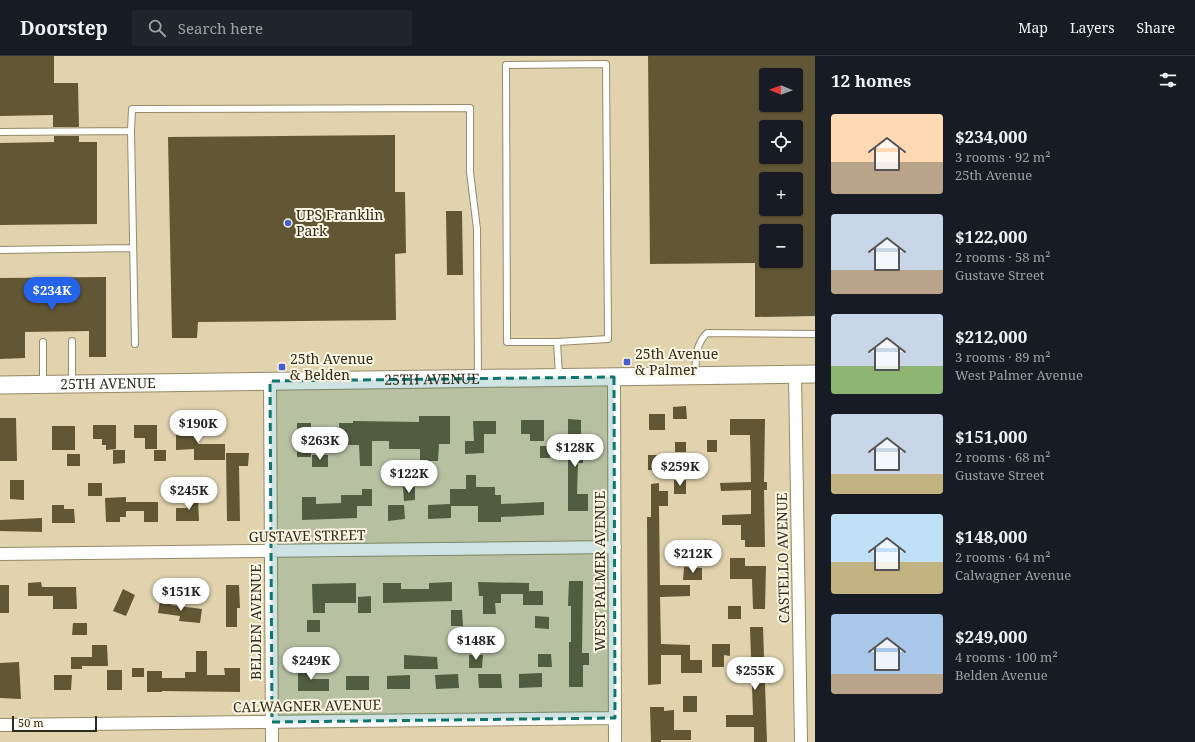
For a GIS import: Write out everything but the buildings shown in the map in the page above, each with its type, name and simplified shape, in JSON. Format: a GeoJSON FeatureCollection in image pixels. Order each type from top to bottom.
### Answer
{"type":"FeatureCollection","features":[{"type":"Feature","properties":{"kind":"main road","name":"25TH AVENUE"},"geometry":{"type":"LineString","coordinates":[[0,384],[815,374]]}},
{"type":"Feature","properties":{"kind":"street","name":"CASTELLO AVENUE"},"geometry":{"type":"LineString","coordinates":[[795,374],[801,742]]}},
{"type":"Feature","properties":{"kind":"street","name":"WEST PALMER AVENUE"},"geometry":{"type":"LineString","coordinates":[[614,377],[615,742]]}},
{"type":"Feature","properties":{"kind":"street","name":"BELDEN AVENUE"},"geometry":{"type":"LineString","coordinates":[[270,381],[272,742]]}},
{"type":"Feature","properties":{"kind":"street","name":"GUSTAVE STREET"},"geometry":{"type":"LineString","coordinates":[[0,554],[615,547]]}},
{"type":"Feature","properties":{"kind":"street","name":"CALWAGNER AVENUE"},"geometry":{"type":"LineString","coordinates":[[0,725],[615,718]]}},
{"type":"Feature","properties":{"kind":"lane"},"geometry":{"type":"LineString","coordinates":[[606,64],[608,339],[557,342],[507,342],[506,66],[606,64]]}},
{"type":"Feature","properties":{"kind":"lane"},"geometry":{"type":"LineString","coordinates":[[134,344],[132,109],[470,108],[470,172],[477,229],[478,378]]}},
{"type":"Feature","properties":{"kind":"lane"},"geometry":{"type":"LineString","coordinates":[[0,132],[132,132]]}},
{"type":"Feature","properties":{"kind":"lane"},"geometry":{"type":"LineString","coordinates":[[0,250],[133,248]]}},
{"type":"Feature","properties":{"kind":"lane"},"geometry":{"type":"LineString","coordinates":[[695,376],[696,353],[699,341],[707,333],[815,334]]}},
{"type":"Feature","properties":{"kind":"lane"},"geometry":{"type":"LineString","coordinates":[[72,341],[72,384]]}},
{"type":"Feature","properties":{"kind":"lane"},"geometry":{"type":"LineString","coordinates":[[43,342],[43,384]]}},
{"type":"Feature","properties":{"kind":"lane"},"geometry":{"type":"LineString","coordinates":[[557,342],[559,377]]}},
{"type":"Feature","properties":{"kind":"highlighted area"},"geometry":{"type":"Polygon","coordinates":[[[614,377],[615,718],[272,722],[270,381],[614,377]]]}},
{"type":"Feature","properties":{"kind":"place","name":"UPS Franklin Park"},"geometry":{"type":"Point","coordinates":[288,223]}},
{"type":"Feature","properties":{"kind":"place","name":"25th Avenue & Palmer"},"geometry":{"type":"Point","coordinates":[627,362]}},
{"type":"Feature","properties":{"kind":"place","name":"25th Avenue & Belden"},"geometry":{"type":"Point","coordinates":[282,367]}}]}
